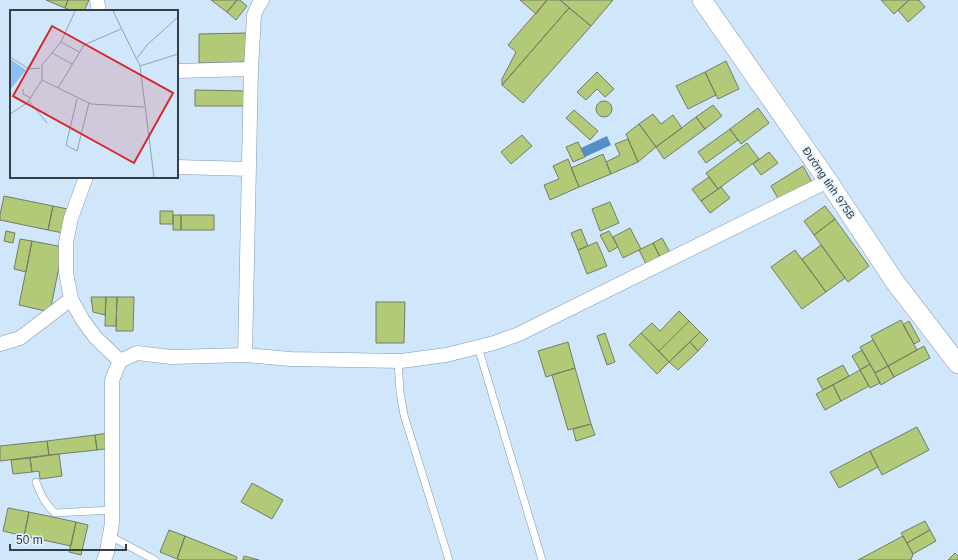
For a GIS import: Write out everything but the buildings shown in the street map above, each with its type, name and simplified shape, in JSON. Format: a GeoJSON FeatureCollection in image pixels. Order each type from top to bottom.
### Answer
{"type":"FeatureCollection","features":[{"type":"Feature","properties":{"kind":"main road","name":"Đường tỉnh 975B"},"geometry":{"type":"LineString","coordinates":[[702,0],[828,181],[895,282],[958,364]]}},
{"type":"Feature","properties":{"kind":"street"},"geometry":{"type":"LineString","coordinates":[[98,0],[99,10]]}},
{"type":"Feature","properties":{"kind":"street"},"geometry":{"type":"LineString","coordinates":[[244,355],[254,15],[262,0]]}},
{"type":"Feature","properties":{"kind":"street"},"geometry":{"type":"LineString","coordinates":[[178,71],[252,69]]}},
{"type":"Feature","properties":{"kind":"street"},"geometry":{"type":"LineString","coordinates":[[178,167],[249,169]]}},
{"type":"Feature","properties":{"kind":"street"},"geometry":{"type":"LineString","coordinates":[[86,178],[71,218],[66,242],[66,272],[71,299],[82,319],[95,337],[120,361]]}},
{"type":"Feature","properties":{"kind":"street"},"geometry":{"type":"LineString","coordinates":[[104,560],[107,552],[112,523],[112,380],[120,361],[137,353],[171,357],[244,355],[290,359],[398,360],[446,355],[494,343],[519,334],[828,181]]}},
{"type":"Feature","properties":{"kind":"street"},"geometry":{"type":"LineString","coordinates":[[0,344],[20,338],[71,299]]}},
{"type":"Feature","properties":{"kind":"lane"},"geometry":{"type":"LineString","coordinates":[[478,347],[542,560]]}},
{"type":"Feature","properties":{"kind":"lane"},"geometry":{"type":"LineString","coordinates":[[398,360],[400,392],[404,415],[449,560]]}},
{"type":"Feature","properties":{"kind":"lane"},"geometry":{"type":"LineString","coordinates":[[36,482],[48,506],[55,513],[112,510]]}},
{"type":"Feature","properties":{"kind":"lane"},"geometry":{"type":"LineString","coordinates":[[110,536],[155,560]]}},
{"type":"Feature","properties":{"kind":"water"},"geometry":{"type":"Polygon","coordinates":[[[607,136],[611,145],[585,157],[581,148],[607,136]]]}}]}
